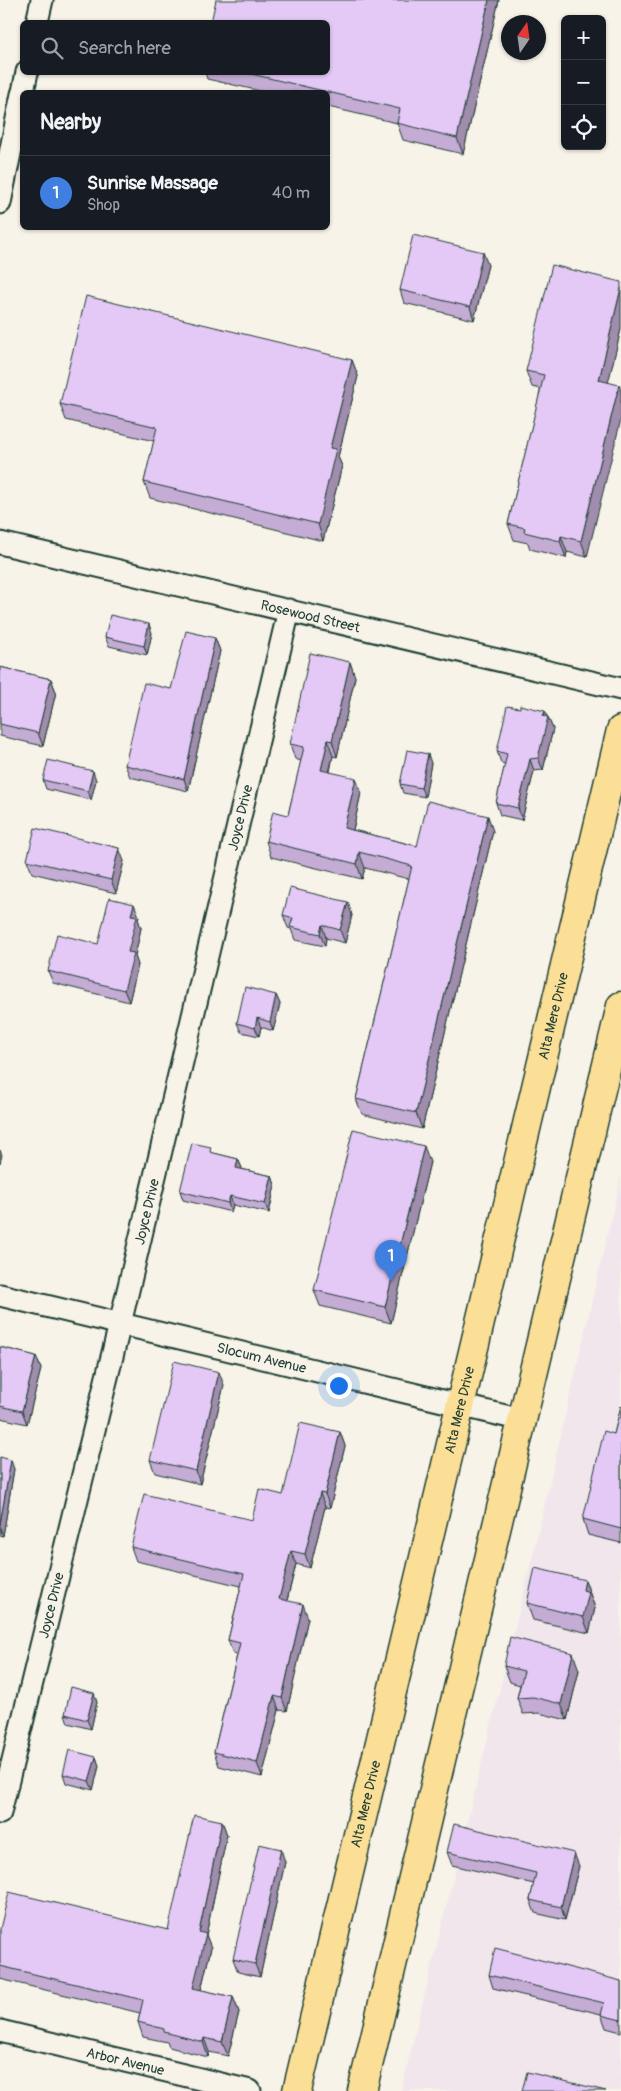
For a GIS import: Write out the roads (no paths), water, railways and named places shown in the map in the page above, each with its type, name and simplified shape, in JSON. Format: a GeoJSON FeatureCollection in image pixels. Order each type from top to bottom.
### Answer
{"type":"FeatureCollection","features":[{"type":"Feature","properties":{"kind":"main road","name":"Alta Mere Drive"},"geometry":{"type":"LineString","coordinates":[[297,2091],[621,730]]}},
{"type":"Feature","properties":{"kind":"main road"},"geometry":{"type":"LineString","coordinates":[[362,2091],[621,1006]]}},
{"type":"Feature","properties":{"kind":"street"},"geometry":{"type":"LineString","coordinates":[[37,20],[42,0]]}},
{"type":"Feature","properties":{"kind":"street"},"geometry":{"type":"LineString","coordinates":[[24,90],[26,75]]}},
{"type":"Feature","properties":{"kind":"street"},"geometry":{"type":"LineString","coordinates":[[0,203],[20,107]]}},
{"type":"Feature","properties":{"kind":"street","name":"Rosewood Street"},"geometry":{"type":"LineString","coordinates":[[0,543],[621,689]]}},
{"type":"Feature","properties":{"kind":"street","name":"Joyce Drive"},"geometry":{"type":"LineString","coordinates":[[0,1813],[120,1324],[289,610]]}},
{"type":"Feature","properties":{"kind":"street","name":"Slocum Avenue"},"geometry":{"type":"LineString","coordinates":[[0,1294],[522,1420]]}},
{"type":"Feature","properties":{"kind":"street","name":"Arbor Avenue"},"geometry":{"type":"LineString","coordinates":[[0,2031],[250,2091]]}},
{"type":"Feature","properties":{"kind":"place","name":"Sunrise Massage"},"geometry":{"type":"Point","coordinates":[391,1281]}}]}
